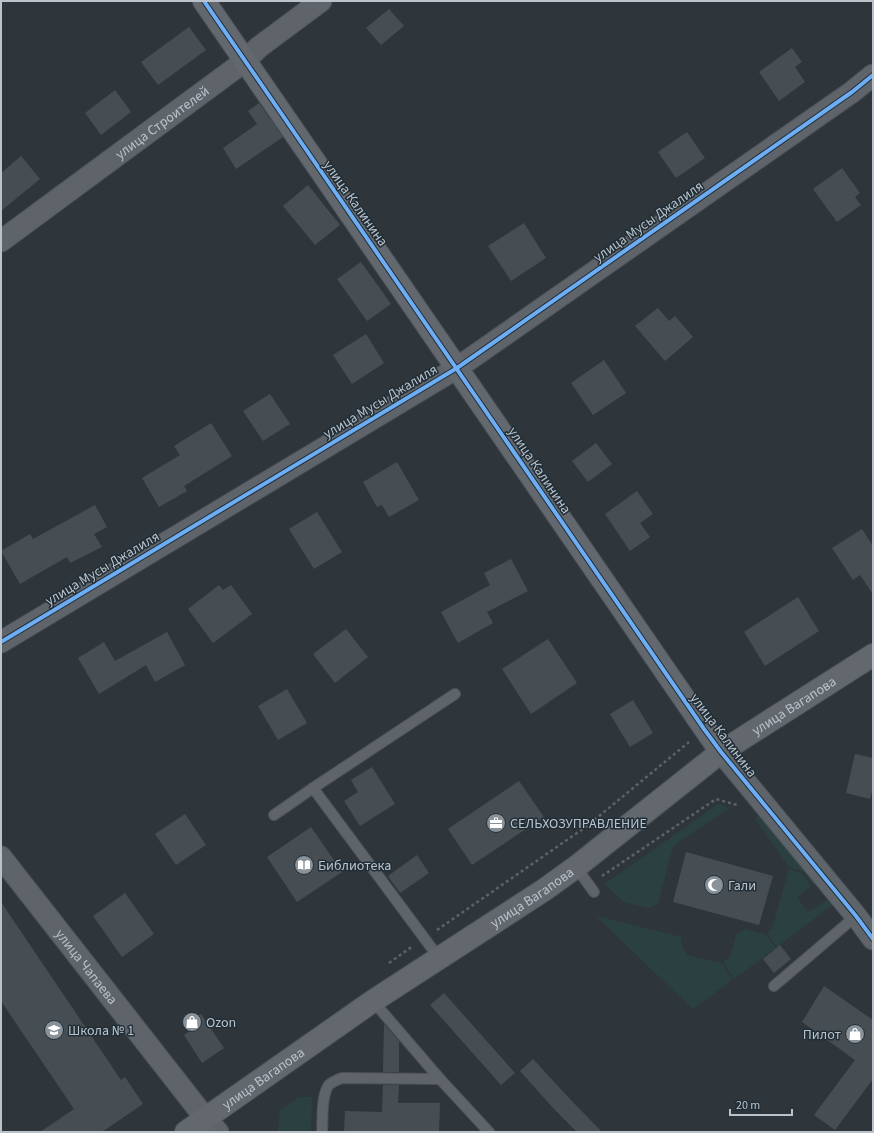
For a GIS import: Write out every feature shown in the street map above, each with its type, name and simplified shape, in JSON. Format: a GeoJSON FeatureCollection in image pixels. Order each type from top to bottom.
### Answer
{"type":"FeatureCollection","features":[{"type":"Feature","properties":{"kind":"street","name":"улица Калинина"},"geometry":{"type":"LineString","coordinates":[[204,1],[704,729],[873,939]]}},
{"type":"Feature","properties":{"kind":"street","name":"улица Строителей"},"geometry":{"type":"LineString","coordinates":[[1,241],[245,61],[258,47],[321,1]]}},
{"type":"Feature","properties":{"kind":"street","name":"улица Мусы Джалиля"},"geometry":{"type":"LineString","coordinates":[[1,642],[457,368],[852,92],[873,75]]}},
{"type":"Feature","properties":{"kind":"street","name":"улица Вагапова"},"geometry":{"type":"LineString","coordinates":[[186,1132],[212,1125],[373,1001],[439,958],[547,895],[576,867],[721,752],[873,655]]}},
{"type":"Feature","properties":{"kind":"street","name":"улица Чапаева"},"geometry":{"type":"LineString","coordinates":[[1,857],[212,1125]]}},
{"type":"Feature","properties":{"kind":"lane"},"geometry":{"type":"LineString","coordinates":[[274,815],[455,694]]}},
{"type":"Feature","properties":{"kind":"lane"},"geometry":{"type":"LineString","coordinates":[[313,788],[439,958]]}},
{"type":"Feature","properties":{"kind":"lane"},"geometry":{"type":"LineString","coordinates":[[576,867],[594,892]]}},
{"type":"Feature","properties":{"kind":"lane"},"geometry":{"type":"LineString","coordinates":[[774,986],[856,916]]}},
{"type":"Feature","properties":{"kind":"lane"},"geometry":{"type":"LineString","coordinates":[[373,1001],[440,1079],[489,1132]]}},
{"type":"Feature","properties":{"kind":"lane"},"geometry":{"type":"LineString","coordinates":[[322,1132],[325,1094],[328,1085],[334,1081],[342,1078],[440,1079]]}},
{"type":"Feature","properties":{"kind":"path"},"geometry":{"type":"LineString","coordinates":[[385,965],[587,826],[704,729]]}},
{"type":"Feature","properties":{"kind":"green space"},"geometry":{"type":"Polygon","coordinates":[[[718,804],[729,808],[673,846],[658,904],[649,908],[624,902],[605,884],[718,804]]]}},
{"type":"Feature","properties":{"kind":"green space"},"geometry":{"type":"Polygon","coordinates":[[[757,816],[776,821],[836,902],[777,947],[767,933],[772,929],[789,869],[802,873],[811,886],[797,897],[808,912],[828,899],[816,883],[813,885],[804,872],[789,867],[756,820],[757,816]]]}},
{"type":"Feature","properties":{"kind":"green space"},"geometry":{"type":"Polygon","coordinates":[[[596,916],[682,937],[681,943],[687,955],[722,963],[732,980],[693,1009],[596,916]]]}},
{"type":"Feature","properties":{"kind":"green space"},"geometry":{"type":"Polygon","coordinates":[[[745,929],[766,935],[776,948],[734,979],[723,962],[730,957],[736,935],[745,929]]]}},
{"type":"Feature","properties":{"kind":"green space"},"geometry":{"type":"Polygon","coordinates":[[[299,1097],[312,1097],[311,1132],[278,1132],[280,1110],[299,1097]]]}},
{"type":"Feature","properties":{"kind":"building"},"geometry":{"type":"Polygon","coordinates":[[[389,9],[404,26],[381,45],[366,28],[389,9]]]}},
{"type":"Feature","properties":{"kind":"building"},"geometry":{"type":"Polygon","coordinates":[[[189,27],[206,50],[158,85],[141,62],[189,27]]]}},
{"type":"Feature","properties":{"kind":"building"},"geometry":{"type":"Polygon","coordinates":[[[792,48],[802,62],[795,67],[805,82],[779,101],[759,72],[792,48]]]}},
{"type":"Feature","properties":{"kind":"building"},"geometry":{"type":"Polygon","coordinates":[[[115,90],[131,112],[101,135],[85,113],[115,90]]]}},
{"type":"Feature","properties":{"kind":"building"},"geometry":{"type":"Polygon","coordinates":[[[259,103],[283,137],[236,169],[223,148],[257,124],[248,111],[259,103]]]}},
{"type":"Feature","properties":{"kind":"building"},"geometry":{"type":"Polygon","coordinates":[[[687,132],[705,158],[676,178],[658,152],[687,132]]]}},
{"type":"Feature","properties":{"kind":"building"},"geometry":{"type":"Polygon","coordinates":[[[21,156],[40,179],[1,211],[1,173],[21,156]]]}},
{"type":"Feature","properties":{"kind":"building"},"geometry":{"type":"Polygon","coordinates":[[[842,168],[860,193],[855,197],[861,205],[837,222],[813,189],[842,168]]]}},
{"type":"Feature","properties":{"kind":"building"},"geometry":{"type":"Polygon","coordinates":[[[308,185],[340,225],[315,245],[283,206],[308,185]]]}},
{"type":"Feature","properties":{"kind":"building"},"geometry":{"type":"Polygon","coordinates":[[[524,223],[546,258],[511,281],[488,246],[524,223]]]}},
{"type":"Feature","properties":{"kind":"building"},"geometry":{"type":"Polygon","coordinates":[[[361,262],[391,304],[367,321],[337,279],[361,262]]]}},
{"type":"Feature","properties":{"kind":"building"},"geometry":{"type":"Polygon","coordinates":[[[658,308],[669,321],[675,316],[693,337],[665,361],[635,326],[658,308]]]}},
{"type":"Feature","properties":{"kind":"building"},"geometry":{"type":"Polygon","coordinates":[[[366,334],[384,363],[352,384],[333,355],[366,334]]]}},
{"type":"Feature","properties":{"kind":"building"},"geometry":{"type":"Polygon","coordinates":[[[604,360],[626,393],[593,415],[571,383],[604,360]]]}},
{"type":"Feature","properties":{"kind":"building"},"geometry":{"type":"Polygon","coordinates":[[[270,394],[290,424],[263,441],[243,411],[270,394]]]}},
{"type":"Feature","properties":{"kind":"building"},"geometry":{"type":"Polygon","coordinates":[[[211,423],[232,456],[184,486],[187,491],[159,507],[142,478],[180,455],[174,446],[211,423]]]}},
{"type":"Feature","properties":{"kind":"building"},"geometry":{"type":"Polygon","coordinates":[[[596,443],[612,464],[588,482],[572,461],[596,443]]]}},
{"type":"Feature","properties":{"kind":"building"},"geometry":{"type":"Polygon","coordinates":[[[397,462],[419,500],[389,517],[382,505],[377,507],[363,482],[397,462]]]}},
{"type":"Feature","properties":{"kind":"building"},"geometry":{"type":"Polygon","coordinates":[[[637,491],[653,514],[640,523],[650,537],[630,551],[605,514],[637,491]]]}},
{"type":"Feature","properties":{"kind":"building"},"geometry":{"type":"Polygon","coordinates":[[[95,505],[107,527],[94,534],[102,547],[70,563],[67,557],[20,584],[1,551],[30,534],[33,539],[95,505]]]}},
{"type":"Feature","properties":{"kind":"building"},"geometry":{"type":"Polygon","coordinates":[[[317,512],[342,552],[314,569],[289,529],[317,512]]]}},
{"type":"Feature","properties":{"kind":"building"},"geometry":{"type":"Polygon","coordinates":[[[862,529],[873,546],[873,594],[860,575],[853,580],[832,548],[862,529]]]}},
{"type":"Feature","properties":{"kind":"building"},"geometry":{"type":"Polygon","coordinates":[[[511,559],[528,591],[487,612],[493,623],[458,643],[441,612],[490,585],[484,573],[511,559]]]}},
{"type":"Feature","properties":{"kind":"building"},"geometry":{"type":"Polygon","coordinates":[[[219,585],[223,590],[231,585],[252,614],[213,643],[188,609],[219,585]]]}},
{"type":"Feature","properties":{"kind":"building"},"geometry":{"type":"Polygon","coordinates":[[[798,597],[819,631],[765,666],[744,632],[798,597]]]}},
{"type":"Feature","properties":{"kind":"building"},"geometry":{"type":"Polygon","coordinates":[[[346,629],[368,657],[335,683],[313,654],[346,629]]]}},
{"type":"Feature","properties":{"kind":"building"},"geometry":{"type":"Polygon","coordinates":[[[167,632],[185,665],[155,682],[146,665],[99,694],[78,658],[104,642],[115,661],[167,632]]]}},
{"type":"Feature","properties":{"kind":"building"},"geometry":{"type":"Polygon","coordinates":[[[548,639],[577,683],[531,714],[502,669],[548,639]]]}},
{"type":"Feature","properties":{"kind":"building"},"geometry":{"type":"Polygon","coordinates":[[[287,689],[307,723],[278,740],[258,706],[287,689]]]}},
{"type":"Feature","properties":{"kind":"building"},"geometry":{"type":"Polygon","coordinates":[[[633,700],[653,733],[630,747],[610,714],[633,700]]]}},
{"type":"Feature","properties":{"kind":"building"},"geometry":{"type":"Polygon","coordinates":[[[855,754],[873,758],[873,788],[870,799],[846,793],[855,754]]]}},
{"type":"Feature","properties":{"kind":"building"},"geometry":{"type":"Polygon","coordinates":[[[372,767],[395,804],[360,826],[344,801],[358,792],[351,780],[372,767]]]}},
{"type":"Feature","properties":{"kind":"building","name":"СЕЛЬХОЗУПРАВЛЕНИЕ"},"geometry":{"type":"Polygon","coordinates":[[[519,781],[544,817],[472,865],[448,829],[519,781]]]}},
{"type":"Feature","properties":{"kind":"building"},"geometry":{"type":"Polygon","coordinates":[[[185,814],[206,845],[176,865],[155,834],[185,814]]]}},
{"type":"Feature","properties":{"kind":"building","name":"Библиотека"},"geometry":{"type":"Polygon","coordinates":[[[311,827],[342,872],[297,902],[267,857],[311,827]]]}},
{"type":"Feature","properties":{"kind":"building"},"geometry":{"type":"Polygon","coordinates":[[[686,852],[773,876],[759,925],[673,902],[686,852]]]}},
{"type":"Feature","properties":{"kind":"building"},"geometry":{"type":"Polygon","coordinates":[[[417,855],[429,873],[400,893],[388,876],[417,855]]]}},
{"type":"Feature","properties":{"kind":"building"},"geometry":{"type":"Polygon","coordinates":[[[125,893],[154,934],[122,957],[93,916],[125,893]]]}},
{"type":"Feature","properties":{"kind":"building","name":"Школа № 1"},"geometry":{"type":"Polygon","coordinates":[[[1,902],[121,1080],[125,1077],[143,1104],[102,1132],[40,1132],[74,1109],[1,1001],[1,902]]]}},
{"type":"Feature","properties":{"kind":"building"},"geometry":{"type":"Polygon","coordinates":[[[780,945],[791,959],[774,973],[763,959],[780,945]]]}},
{"type":"Feature","properties":{"kind":"building"},"geometry":{"type":"Polygon","coordinates":[[[824,986],[873,1020],[873,1079],[835,1130],[814,1115],[855,1060],[802,1022],[824,986]]]}},
{"type":"Feature","properties":{"kind":"building"},"geometry":{"type":"Polygon","coordinates":[[[444,993],[515,1073],[501,1085],[430,1005],[444,993]]]}},
{"type":"Feature","properties":{"kind":"building"},"geometry":{"type":"Polygon","coordinates":[[[201,1014],[224,1048],[202,1063],[184,1035],[193,1029],[189,1023],[201,1014]]]}},
{"type":"Feature","properties":{"kind":"building"},"geometry":{"type":"Polygon","coordinates":[[[384,1024],[399,1041],[399,1072],[383,1072],[384,1024]]]}},
{"type":"Feature","properties":{"kind":"building"},"geometry":{"type":"Polygon","coordinates":[[[533,1059],[602,1132],[577,1132],[554,1109],[520,1071],[533,1059]]]}},
{"type":"Feature","properties":{"kind":"building"},"geometry":{"type":"Polygon","coordinates":[[[383,1085],[399,1085],[398,1103],[440,1103],[439,1132],[344,1132],[345,1111],[382,1112],[383,1085]]]}},
{"type":"Feature","properties":{"kind":"cycle path"},"geometry":{"type":"LineString","coordinates":[[204,1],[704,729],[873,939]]}},
{"type":"Feature","properties":{"kind":"cycle path"},"geometry":{"type":"LineString","coordinates":[[1,642],[457,368],[852,92],[873,75]]}},
{"type":"Feature","properties":{"kind":"place","name":"СЕЛЬХОЗУПРАВЛЕНИЕ"},"geometry":{"type":"Point","coordinates":[496,823]}},
{"type":"Feature","properties":{"kind":"place","name":"Библиотека"},"geometry":{"type":"Point","coordinates":[304,865]}},
{"type":"Feature","properties":{"kind":"place","name":"Гали"},"geometry":{"type":"Point","coordinates":[714,885]}},
{"type":"Feature","properties":{"kind":"place","name":"Ozon"},"geometry":{"type":"Point","coordinates":[192,1022]}},
{"type":"Feature","properties":{"kind":"place","name":"Школа № 1"},"geometry":{"type":"Point","coordinates":[54,1030]}},
{"type":"Feature","properties":{"kind":"place","name":"Пилот"},"geometry":{"type":"Point","coordinates":[855,1034]}}]}
